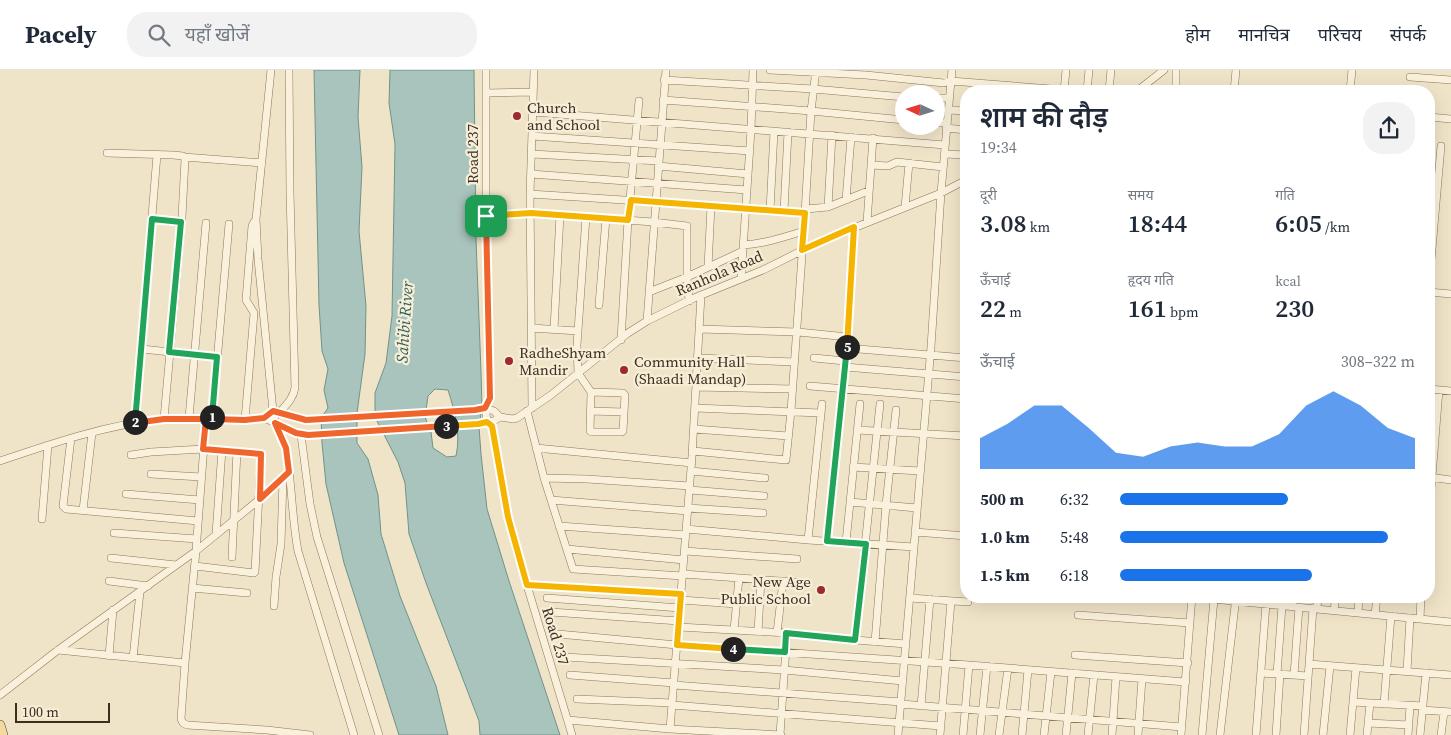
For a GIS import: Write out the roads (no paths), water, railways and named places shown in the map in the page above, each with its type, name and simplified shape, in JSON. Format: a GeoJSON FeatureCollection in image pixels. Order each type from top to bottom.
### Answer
{"type":"FeatureCollection","features":[{"type":"Feature","properties":{"kind":"main road"},"geometry":{"type":"LineString","coordinates":[[0,725],[4,735]]}},
{"type":"Feature","properties":{"kind":"street"},"geometry":{"type":"LineString","coordinates":[[270,70],[256,219],[258,259],[281,412]]}},
{"type":"Feature","properties":{"kind":"street"},"geometry":{"type":"LineString","coordinates":[[275,423],[295,390],[289,70]]}},
{"type":"Feature","properties":{"kind":"street","name":"Road 237"},"geometry":{"type":"LineString","coordinates":[[486,70],[486,216],[490,398],[485,408],[487,422],[492,426],[508,517],[572,735]]}},
{"type":"Feature","properties":{"kind":"street"},"geometry":{"type":"LineString","coordinates":[[534,70],[530,194],[531,328],[529,409],[544,478],[573,569],[794,582]]}},
{"type":"Feature","properties":{"kind":"street"},"geometry":{"type":"LineString","coordinates":[[647,321],[666,70]]}},
{"type":"Feature","properties":{"kind":"street"},"geometry":{"type":"LineString","coordinates":[[741,279],[750,151],[753,70]]}},
{"type":"Feature","properties":{"kind":"street"},"geometry":{"type":"LineString","coordinates":[[770,70],[989,85]]}},
{"type":"Feature","properties":{"kind":"street"},"geometry":{"type":"LineString","coordinates":[[898,735],[931,355],[946,125],[952,70]]}},
{"type":"Feature","properties":{"kind":"street"},"geometry":{"type":"LineString","coordinates":[[1065,85],[1066,70]]}},
{"type":"Feature","properties":{"kind":"street"},"geometry":{"type":"LineString","coordinates":[[1088,85],[1089,70]]}},
{"type":"Feature","properties":{"kind":"street"},"geometry":{"type":"LineString","coordinates":[[1110,85],[1111,70]]}},
{"type":"Feature","properties":{"kind":"street"},"geometry":{"type":"LineString","coordinates":[[1145,85],[1164,70]]}},
{"type":"Feature","properties":{"kind":"street"},"geometry":{"type":"LineString","coordinates":[[1176,70],[1176,85]]}},
{"type":"Feature","properties":{"kind":"street"},"geometry":{"type":"LineString","coordinates":[[1235,85],[1236,70]]}},
{"type":"Feature","properties":{"kind":"street"},"geometry":{"type":"LineString","coordinates":[[1351,85],[1352,70]]}},
{"type":"Feature","properties":{"kind":"street"},"geometry":{"type":"LineString","coordinates":[[693,451],[786,460],[806,211],[811,111],[816,72]]}},
{"type":"Feature","properties":{"kind":"street"},"geometry":{"type":"LineString","coordinates":[[1410,76],[1451,80]]}},
{"type":"Feature","properties":{"kind":"street"},"geometry":{"type":"LineString","coordinates":[[664,80],[752,84],[895,96]]}},
{"type":"Feature","properties":{"kind":"street"},"geometry":{"type":"LineString","coordinates":[[486,94],[533,92]]}},
{"type":"Feature","properties":{"kind":"street"},"geometry":{"type":"LineString","coordinates":[[663,100],[895,119]]}},
{"type":"Feature","properties":{"kind":"street"},"geometry":{"type":"LineString","coordinates":[[621,340],[628,220],[639,102]]}},
{"type":"Feature","properties":{"kind":"street"},"geometry":{"type":"LineString","coordinates":[[948,110],[960,111]]}},
{"type":"Feature","properties":{"kind":"street"},"geometry":{"type":"LineString","coordinates":[[533,112],[945,144]]}},
{"type":"Feature","properties":{"kind":"street"},"geometry":{"type":"LineString","coordinates":[[1435,118],[1451,119]]}},
{"type":"Feature","properties":{"kind":"street"},"geometry":{"type":"LineString","coordinates":[[946,125],[960,128]]}},
{"type":"Feature","properties":{"kind":"street"},"geometry":{"type":"LineString","coordinates":[[770,210],[774,131]]}},
{"type":"Feature","properties":{"kind":"street"},"geometry":{"type":"LineString","coordinates":[[784,211],[788,132]]}},
{"type":"Feature","properties":{"kind":"street"},"geometry":{"type":"LineString","coordinates":[[828,207],[832,135]]}},
{"type":"Feature","properties":{"kind":"street"},"geometry":{"type":"LineString","coordinates":[[532,136],[750,151]]}},
{"type":"Feature","properties":{"kind":"street"},"geometry":{"type":"LineString","coordinates":[[846,200],[851,137]]}},
{"type":"Feature","properties":{"kind":"street"},"geometry":{"type":"LineString","coordinates":[[867,222],[873,138]]}},
{"type":"Feature","properties":{"kind":"street"},"geometry":{"type":"LineString","coordinates":[[1435,214],[1441,146]]}},
{"type":"Feature","properties":{"kind":"street"},"geometry":{"type":"LineString","coordinates":[[107,153],[158,155],[262,164]]}},
{"type":"Feature","properties":{"kind":"street"},"geometry":{"type":"LineString","coordinates":[[532,154],[633,160],[748,174]]}},
{"type":"Feature","properties":{"kind":"street"},"geometry":{"type":"LineString","coordinates":[[944,154],[960,155]]}},
{"type":"Feature","properties":{"kind":"street"},"geometry":{"type":"LineString","coordinates":[[135,423],[158,155]]}},
{"type":"Feature","properties":{"kind":"street"},"geometry":{"type":"LineString","coordinates":[[164,419],[181,222],[184,157]]}},
{"type":"Feature","properties":{"kind":"street"},"geometry":{"type":"LineString","coordinates":[[871,165],[884,167],[897,162],[943,166]]}},
{"type":"Feature","properties":{"kind":"street"},"geometry":{"type":"LineString","coordinates":[[905,207],[909,163]]}},
{"type":"Feature","properties":{"kind":"street"},"geometry":{"type":"LineString","coordinates":[[531,174],[747,190]]}},
{"type":"Feature","properties":{"kind":"street","name":"Ranhola Road"},"geometry":{"type":"LineString","coordinates":[[301,434],[478,424],[494,421],[500,417],[513,419],[551,395],[628,333],[647,321],[689,300],[741,279],[854,227],[941,193],[960,183]]}},
{"type":"Feature","properties":{"kind":"street"},"geometry":{"type":"LineString","coordinates":[[530,194],[806,211],[828,207],[868,191]]}},
{"type":"Feature","properties":{"kind":"street"},"geometry":{"type":"LineString","coordinates":[[708,267],[711,206]]}},
{"type":"Feature","properties":{"kind":"street"},"geometry":{"type":"LineString","coordinates":[[486,216],[531,213],[687,226],[689,300]]}},
{"type":"Feature","properties":{"kind":"street"},"geometry":{"type":"LineString","coordinates":[[554,329],[560,215]]}},
{"type":"Feature","properties":{"kind":"street"},"geometry":{"type":"LineString","coordinates":[[586,217],[578,330],[578,373],[591,392],[590,431],[620,433],[623,431],[626,396],[623,393],[591,392]]}},
{"type":"Feature","properties":{"kind":"street"},"geometry":{"type":"LineString","coordinates":[[599,305],[606,218]]}},
{"type":"Feature","properties":{"kind":"street"},"geometry":{"type":"LineString","coordinates":[[152,219],[181,222]]}},
{"type":"Feature","properties":{"kind":"street"},"geometry":{"type":"LineString","coordinates":[[245,420],[254,313],[246,300],[252,226],[256,219]]}},
{"type":"Feature","properties":{"kind":"street"},"geometry":{"type":"LineString","coordinates":[[189,418],[206,223]]}},
{"type":"Feature","properties":{"kind":"street"},"geometry":{"type":"LineString","coordinates":[[229,224],[217,357],[203,449],[195,566],[181,716],[185,724],[310,735]]}},
{"type":"Feature","properties":{"kind":"street"},"geometry":{"type":"LineString","coordinates":[[827,541],[848,337],[854,227]]}},
{"type":"Feature","properties":{"kind":"street"},"geometry":{"type":"LineString","coordinates":[[649,292],[687,277],[743,248],[804,231]]}},
{"type":"Feature","properties":{"kind":"street"},"geometry":{"type":"LineString","coordinates":[[1435,293],[1451,294]]}},
{"type":"Feature","properties":{"kind":"street"},"geometry":{"type":"LineString","coordinates":[[670,729],[693,451],[701,295]]}},
{"type":"Feature","properties":{"kind":"street"},"geometry":{"type":"LineString","coordinates":[[531,328],[578,330]]}},
{"type":"Feature","properties":{"kind":"street"},"geometry":{"type":"LineString","coordinates":[[699,329],[797,332],[848,337]]}},
{"type":"Feature","properties":{"kind":"street"},"geometry":{"type":"LineString","coordinates":[[847,348],[960,357]]}},
{"type":"Feature","properties":{"kind":"street"},"geometry":{"type":"LineString","coordinates":[[142,349],[217,357]]}},
{"type":"Feature","properties":{"kind":"street"},"geometry":{"type":"LineString","coordinates":[[698,358],[794,362]]}},
{"type":"Feature","properties":{"kind":"street"},"geometry":{"type":"LineString","coordinates":[[814,358],[845,364],[960,377]]}},
{"type":"Feature","properties":{"kind":"street"},"geometry":{"type":"LineString","coordinates":[[810,386],[960,398]]}},
{"type":"Feature","properties":{"kind":"street"},"geometry":{"type":"LineString","coordinates":[[696,387],[792,389]]}},
{"type":"Feature","properties":{"kind":"street"},"geometry":{"type":"LineString","coordinates":[[1435,390],[1451,391]]}},
{"type":"Feature","properties":{"kind":"street"},"geometry":{"type":"LineString","coordinates":[[1435,429],[1439,390]]}},
{"type":"Feature","properties":{"kind":"street"},"geometry":{"type":"LineString","coordinates":[[808,540],[822,404]]}},
{"type":"Feature","properties":{"kind":"street"},"geometry":{"type":"LineString","coordinates":[[846,542],[860,404]]}},
{"type":"Feature","properties":{"kind":"street"},"geometry":{"type":"LineString","coordinates":[[855,640],[880,404]]}},
{"type":"Feature","properties":{"kind":"street"},"geometry":{"type":"LineString","coordinates":[[0,461],[71,438],[135,423],[164,419],[245,420],[264,418],[281,412],[306,420],[485,408],[494,411],[500,417]]}},
{"type":"Feature","properties":{"kind":"street"},"geometry":{"type":"LineString","coordinates":[[695,408],[821,413]]}},
{"type":"Feature","properties":{"kind":"street"},"geometry":{"type":"LineString","coordinates":[[875,642],[889,469],[896,410]]}},
{"type":"Feature","properties":{"kind":"street"},"geometry":{"type":"LineString","coordinates":[[590,412],[624,412]]}},
{"type":"Feature","properties":{"kind":"street"},"geometry":{"type":"LineString","coordinates":[[264,418],[301,434],[310,504],[317,537],[379,735]]}},
{"type":"Feature","properties":{"kind":"street"},"geometry":{"type":"LineString","coordinates":[[274,606],[276,578],[281,552],[286,475],[286,448],[275,423]]}},
{"type":"Feature","properties":{"kind":"street"},"geometry":{"type":"LineString","coordinates":[[694,429],[788,436]]}},
{"type":"Feature","properties":{"kind":"street"},"geometry":{"type":"LineString","coordinates":[[857,430],[960,436]]}},
{"type":"Feature","properties":{"kind":"street"},"geometry":{"type":"LineString","coordinates":[[83,510],[92,433]]}},
{"type":"Feature","properties":{"kind":"street"},"geometry":{"type":"LineString","coordinates":[[71,438],[64,506],[66,509],[198,521]]}},
{"type":"Feature","properties":{"kind":"street"},"geometry":{"type":"LineString","coordinates":[[42,519],[48,445]]}},
{"type":"Feature","properties":{"kind":"street"},"geometry":{"type":"LineString","coordinates":[[536,448],[692,463]]}},
{"type":"Feature","properties":{"kind":"street"},"geometry":{"type":"LineString","coordinates":[[130,455],[203,449],[262,455],[255,572],[195,566]]}},
{"type":"Feature","properties":{"kind":"street"},"geometry":{"type":"LineString","coordinates":[[216,534],[222,450]]}},
{"type":"Feature","properties":{"kind":"street"},"geometry":{"type":"LineString","coordinates":[[232,557],[237,452]]}},
{"type":"Feature","properties":{"kind":"street"},"geometry":{"type":"LineString","coordinates":[[853,467],[920,471]]}},
{"type":"Feature","properties":{"kind":"street"},"geometry":{"type":"LineString","coordinates":[[691,472],[765,478]]}},
{"type":"Feature","properties":{"kind":"street"},"geometry":{"type":"LineString","coordinates":[[151,474],[201,476]]}},
{"type":"Feature","properties":{"kind":"street"},"geometry":{"type":"LineString","coordinates":[[0,695],[58,650],[196,551],[260,499],[286,475]]}},
{"type":"Feature","properties":{"kind":"street"},"geometry":{"type":"LineString","coordinates":[[286,475],[298,551],[354,735]]}},
{"type":"Feature","properties":{"kind":"street"},"geometry":{"type":"LineString","coordinates":[[544,478],[587,479],[764,496]]}},
{"type":"Feature","properties":{"kind":"street"},"geometry":{"type":"LineString","coordinates":[[1435,478],[1451,480]]}},
{"type":"Feature","properties":{"kind":"street"},"geometry":{"type":"LineString","coordinates":[[126,494],[200,500]]}},
{"type":"Feature","properties":{"kind":"street"},"geometry":{"type":"LineString","coordinates":[[551,500],[688,510],[763,513]]}},
{"type":"Feature","properties":{"kind":"street"},"geometry":{"type":"LineString","coordinates":[[850,502],[917,508]]}},
{"type":"Feature","properties":{"kind":"street"},"geometry":{"type":"LineString","coordinates":[[559,526],[686,532],[914,547]]}},
{"type":"Feature","properties":{"kind":"street"},"geometry":{"type":"LineString","coordinates":[[915,532],[960,536]]}},
{"type":"Feature","properties":{"kind":"street"},"geometry":{"type":"LineString","coordinates":[[114,533],[197,539]]}},
{"type":"Feature","properties":{"kind":"street"},"geometry":{"type":"LineString","coordinates":[[567,549],[684,560]]}},
{"type":"Feature","properties":{"kind":"street"},"geometry":{"type":"LineString","coordinates":[[685,551],[796,559]]}},
{"type":"Feature","properties":{"kind":"street"},"geometry":{"type":"LineString","coordinates":[[111,558],[176,566]]}},
{"type":"Feature","properties":{"kind":"street"},"geometry":{"type":"LineString","coordinates":[[734,630],[739,578]]}},
{"type":"Feature","properties":{"kind":"street"},"geometry":{"type":"LineString","coordinates":[[110,580],[148,586]]}},
{"type":"Feature","properties":{"kind":"street"},"geometry":{"type":"LineString","coordinates":[[758,632],[761,580]]}},
{"type":"Feature","properties":{"kind":"street"},"geometry":{"type":"LineString","coordinates":[[777,633],[783,581]]}},
{"type":"Feature","properties":{"kind":"street"},"geometry":{"type":"LineString","coordinates":[[527,585],[681,597],[737,604]]}},
{"type":"Feature","properties":{"kind":"street"},"geometry":{"type":"LineString","coordinates":[[192,588],[247,593]]}},
{"type":"Feature","properties":{"kind":"street"},"geometry":{"type":"LineString","coordinates":[[133,658],[140,592]]}},
{"type":"Feature","properties":{"kind":"street"},"geometry":{"type":"LineString","coordinates":[[547,598],[680,608]]}},
{"type":"Feature","properties":{"kind":"street"},"geometry":{"type":"LineString","coordinates":[[910,598],[960,602]]}},
{"type":"Feature","properties":{"kind":"street"},"geometry":{"type":"LineString","coordinates":[[921,706],[930,599]]}},
{"type":"Feature","properties":{"kind":"street"},"geometry":{"type":"LineString","coordinates":[[940,735],[951,601]]}},
{"type":"Feature","properties":{"kind":"street"},"geometry":{"type":"LineString","coordinates":[[1181,735],[1192,603]]}},
{"type":"Feature","properties":{"kind":"street"},"geometry":{"type":"LineString","coordinates":[[1202,735],[1214,603]]}},
{"type":"Feature","properties":{"kind":"street"},"geometry":{"type":"LineString","coordinates":[[1220,735],[1235,603]]}},
{"type":"Feature","properties":{"kind":"street"},"geometry":{"type":"LineString","coordinates":[[1261,603],[1451,622]]}},
{"type":"Feature","properties":{"kind":"street"},"geometry":{"type":"LineString","coordinates":[[1294,675],[1295,603]]}},
{"type":"Feature","properties":{"kind":"street"},"geometry":{"type":"LineString","coordinates":[[1304,735],[1309,664],[1316,603]]}},
{"type":"Feature","properties":{"kind":"street"},"geometry":{"type":"LineString","coordinates":[[1334,610],[1335,603]]}},
{"type":"Feature","properties":{"kind":"street"},"geometry":{"type":"LineString","coordinates":[[1358,613],[1359,603]]}},
{"type":"Feature","properties":{"kind":"street"},"geometry":{"type":"LineString","coordinates":[[1375,615],[1376,603]]}},
{"type":"Feature","properties":{"kind":"street"},"geometry":{"type":"LineString","coordinates":[[1420,619],[1421,603]]}},
{"type":"Feature","properties":{"kind":"street"},"geometry":{"type":"LineString","coordinates":[[1256,735],[1266,604]]}},
{"type":"Feature","properties":{"kind":"street"},"geometry":{"type":"LineString","coordinates":[[1276,735],[1282,606]]}},
{"type":"Feature","properties":{"kind":"street"},"geometry":{"type":"LineString","coordinates":[[109,656],[113,610]]}},
{"type":"Feature","properties":{"kind":"street"},"geometry":{"type":"LineString","coordinates":[[551,612],[906,644]]}},
{"type":"Feature","properties":{"kind":"street"},"geometry":{"type":"LineString","coordinates":[[1078,615],[1190,623]]}},
{"type":"Feature","properties":{"kind":"street"},"geometry":{"type":"LineString","coordinates":[[1384,704],[1391,616]]}},
{"type":"Feature","properties":{"kind":"street"},"geometry":{"type":"LineString","coordinates":[[1407,671],[1410,618]]}},
{"type":"Feature","properties":{"kind":"street"},"geometry":{"type":"LineString","coordinates":[[568,720],[670,729],[780,735],[786,633]]}},
{"type":"Feature","properties":{"kind":"street"},"geometry":{"type":"LineString","coordinates":[[558,634],[677,645],[987,666],[1186,682]]}},
{"type":"Feature","properties":{"kind":"street"},"geometry":{"type":"LineString","coordinates":[[58,650],[185,663]]}},
{"type":"Feature","properties":{"kind":"street"},"geometry":{"type":"LineString","coordinates":[[1075,655],[1188,663]]}},
{"type":"Feature","properties":{"kind":"street"},"geometry":{"type":"LineString","coordinates":[[565,657],[784,670],[903,681]]}},
{"type":"Feature","properties":{"kind":"street"},"geometry":{"type":"LineString","coordinates":[[1309,664],[1451,674]]}},
{"type":"Feature","properties":{"kind":"street"},"geometry":{"type":"LineString","coordinates":[[963,735],[969,665]]}},
{"type":"Feature","properties":{"kind":"street"},"geometry":{"type":"LineString","coordinates":[[980,735],[987,666]]}},
{"type":"Feature","properties":{"kind":"street"},"geometry":{"type":"LineString","coordinates":[[1324,735],[1330,666]]}},
{"type":"Feature","properties":{"kind":"street"},"geometry":{"type":"LineString","coordinates":[[999,735],[1008,668]]}},
{"type":"Feature","properties":{"kind":"street"},"geometry":{"type":"LineString","coordinates":[[1350,735],[1356,668]]}},
{"type":"Feature","properties":{"kind":"street"},"geometry":{"type":"LineString","coordinates":[[1022,735],[1028,670]]}},
{"type":"Feature","properties":{"kind":"street"},"geometry":{"type":"LineString","coordinates":[[1044,735],[1051,672]]}},
{"type":"Feature","properties":{"kind":"street"},"geometry":{"type":"LineString","coordinates":[[1066,735],[1072,673]]}},
{"type":"Feature","properties":{"kind":"street"},"geometry":{"type":"LineString","coordinates":[[1261,673],[1308,676]]}},
{"type":"Feature","properties":{"kind":"street"},"geometry":{"type":"LineString","coordinates":[[1420,735],[1426,673]]}},
{"type":"Feature","properties":{"kind":"street"},"geometry":{"type":"LineString","coordinates":[[570,675],[1182,727]]}},
{"type":"Feature","properties":{"kind":"street"},"geometry":{"type":"LineString","coordinates":[[1088,735],[1094,675]]}},
{"type":"Feature","properties":{"kind":"street"},"geometry":{"type":"LineString","coordinates":[[1112,735],[1116,677]]}},
{"type":"Feature","properties":{"kind":"street"},"geometry":{"type":"LineString","coordinates":[[1138,735],[1142,679]]}},
{"type":"Feature","properties":{"kind":"street"},"geometry":{"type":"LineString","coordinates":[[577,699],[672,704],[941,726]]}},
{"type":"Feature","properties":{"kind":"street"},"geometry":{"type":"LineString","coordinates":[[1353,702],[1410,706],[1447,712],[1441,735]]}},
{"type":"Feature","properties":{"kind":"street"},"geometry":{"type":"LineString","coordinates":[[1367,735],[1370,703]]}},
{"type":"Feature","properties":{"kind":"street"},"geometry":{"type":"LineString","coordinates":[[1408,735],[1410,706]]}},
{"type":"Feature","properties":{"kind":"street"},"geometry":{"type":"LineString","coordinates":[[1368,723],[1409,725]]}},
{"type":"Feature","properties":{"kind":"street"},"geometry":{"type":"LineString","coordinates":[[1160,725],[1160,735]]}},
{"type":"Feature","properties":{"kind":"water"},"geometry":{"type":"Polygon","coordinates":[[[314,70],[360,70],[358,117],[362,167],[359,231],[366,306],[365,354],[357,413],[357,443],[368,459],[378,495],[381,534],[400,596],[436,686],[448,735],[399,735],[344,563],[326,484],[321,418],[328,408],[324,390],[328,369],[322,351],[319,305],[314,70]]]}},
{"type":"Feature","properties":{"kind":"water","name":"Sahibi River"},"geometry":{"type":"Polygon","coordinates":[[[390,70],[474,70],[476,239],[482,407],[479,427],[487,509],[560,735],[480,735],[479,721],[409,534],[405,483],[398,462],[375,417],[375,393],[386,363],[392,316],[395,144],[389,103],[390,70]],[[435,389],[428,396],[425,417],[431,432],[433,448],[447,457],[456,456],[458,439],[455,414],[448,390],[435,389]]]}},
{"type":"Feature","properties":{"kind":"place","name":"Church and School"},"geometry":{"type":"Point","coordinates":[517,116]}},
{"type":"Feature","properties":{"kind":"place","name":"RadheShyam Mandir"},"geometry":{"type":"Point","coordinates":[509,361]}},
{"type":"Feature","properties":{"kind":"place","name":"Community Hall (Shaadi Mandap)"},"geometry":{"type":"Point","coordinates":[624,370]}},
{"type":"Feature","properties":{"kind":"place","name":"New Age Public School"},"geometry":{"type":"Point","coordinates":[821,590]}}]}
